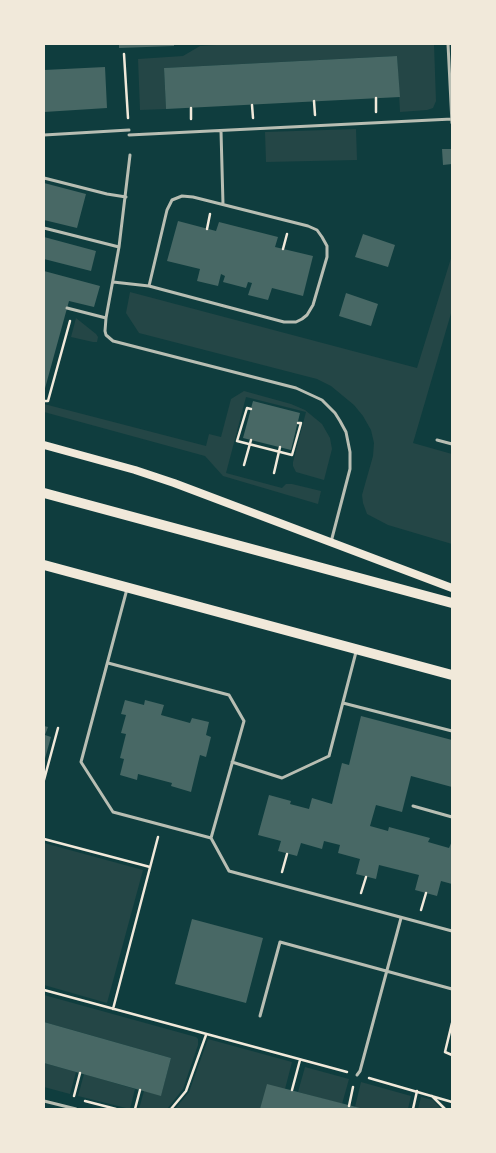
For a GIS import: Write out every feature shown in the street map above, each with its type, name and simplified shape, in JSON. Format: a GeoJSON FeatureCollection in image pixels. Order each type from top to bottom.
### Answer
{"type":"FeatureCollection","features":[{"type":"Feature","properties":{"kind":"main road"},"geometry":{"type":"LineString","coordinates":[[44,445],[135,470],[174,483],[452,588]]}},
{"type":"Feature","properties":{"kind":"main road"},"geometry":{"type":"LineString","coordinates":[[44,493],[452,603]]}},
{"type":"Feature","properties":{"kind":"main road"},"geometry":{"type":"LineString","coordinates":[[44,566],[452,675]]}},
{"type":"Feature","properties":{"kind":"lane"},"geometry":{"type":"LineString","coordinates":[[448,44],[452,123]]}},
{"type":"Feature","properties":{"kind":"lane"},"geometry":{"type":"LineString","coordinates":[[129,135],[452,119]]}},
{"type":"Feature","properties":{"kind":"lane"},"geometry":{"type":"LineString","coordinates":[[44,135],[129,130]]}},
{"type":"Feature","properties":{"kind":"lane"},"geometry":{"type":"LineString","coordinates":[[221,131],[223,204]]}},
{"type":"Feature","properties":{"kind":"lane"},"geometry":{"type":"LineString","coordinates":[[130,154],[119,247],[106,318],[106,335],[113,341],[296,388],[313,395],[328,406],[335,414],[346,432],[349,442],[350,456],[350,469],[331,542]]}},
{"type":"Feature","properties":{"kind":"lane"},"geometry":{"type":"LineString","coordinates":[[44,178],[107,194],[126,197]]}},
{"type":"Feature","properties":{"kind":"lane"},"geometry":{"type":"LineString","coordinates":[[113,282],[149,286],[284,322],[296,322],[307,315],[314,305],[327,258],[327,246],[317,230],[308,226],[223,204],[182,196],[172,200],[167,210],[149,286]]}},
{"type":"Feature","properties":{"kind":"lane"},"geometry":{"type":"LineString","coordinates":[[44,228],[119,247]]}},
{"type":"Feature","properties":{"kind":"lane"},"geometry":{"type":"LineString","coordinates":[[67,308],[106,318]]}},
{"type":"Feature","properties":{"kind":"lane"},"geometry":{"type":"LineString","coordinates":[[437,440],[452,444]]}},
{"type":"Feature","properties":{"kind":"lane"},"geometry":{"type":"LineString","coordinates":[[127,588],[81,762],[113,812],[211,838]]}},
{"type":"Feature","properties":{"kind":"lane"},"geometry":{"type":"LineString","coordinates":[[232,762],[282,778],[329,756],[356,650]]}},
{"type":"Feature","properties":{"kind":"lane"},"geometry":{"type":"LineString","coordinates":[[108,663],[228,695],[244,721],[211,838],[228,871],[452,931]]}},
{"type":"Feature","properties":{"kind":"lane"},"geometry":{"type":"LineString","coordinates":[[343,703],[452,731]]}},
{"type":"Feature","properties":{"kind":"lane"},"geometry":{"type":"LineString","coordinates":[[413,806],[452,817]]}},
{"type":"Feature","properties":{"kind":"lane"},"geometry":{"type":"LineString","coordinates":[[357,1075],[360,1071],[401,918]]}},
{"type":"Feature","properties":{"kind":"lane"},"geometry":{"type":"LineString","coordinates":[[260,1016],[280,942],[452,989]]}},
{"type":"Feature","properties":{"kind":"lane"},"geometry":{"type":"LineString","coordinates":[[44,1100],[76,1109]]}},
{"type":"Feature","properties":{"kind":"path"},"geometry":{"type":"LineString","coordinates":[[124,54],[129,130]]}},
{"type":"Feature","properties":{"kind":"path"},"geometry":{"type":"LineString","coordinates":[[376,98],[377,117]]}},
{"type":"Feature","properties":{"kind":"path"},"geometry":{"type":"LineString","coordinates":[[314,101],[315,118]]}},
{"type":"Feature","properties":{"kind":"path"},"geometry":{"type":"LineString","coordinates":[[252,105],[254,122]]}},
{"type":"Feature","properties":{"kind":"path"},"geometry":{"type":"LineString","coordinates":[[191,108],[192,126]]}},
{"type":"Feature","properties":{"kind":"path"},"geometry":{"type":"LineString","coordinates":[[44,400],[48,402],[73,309]]}},
{"type":"Feature","properties":{"kind":"path"},"geometry":{"type":"LineString","coordinates":[[251,409],[247,408],[238,441],[292,455],[300,423],[298,423]]}},
{"type":"Feature","properties":{"kind":"path"},"geometry":{"type":"LineString","coordinates":[[244,465],[251,440]]}},
{"type":"Feature","properties":{"kind":"path"},"geometry":{"type":"LineString","coordinates":[[274,473],[280,447]]}},
{"type":"Feature","properties":{"kind":"path"},"geometry":{"type":"LineString","coordinates":[[44,779],[58,728]]}},
{"type":"Feature","properties":{"kind":"path"},"geometry":{"type":"LineString","coordinates":[[113,1009],[161,825]]}},
{"type":"Feature","properties":{"kind":"path"},"geometry":{"type":"LineString","coordinates":[[44,839],[150,868]]}},
{"type":"Feature","properties":{"kind":"path"},"geometry":{"type":"LineString","coordinates":[[278,884],[287,854]]}},
{"type":"Feature","properties":{"kind":"path"},"geometry":{"type":"LineString","coordinates":[[361,893],[366,877]]}},
{"type":"Feature","properties":{"kind":"path"},"geometry":{"type":"LineString","coordinates":[[421,910],[426,893]]}},
{"type":"Feature","properties":{"kind":"path"},"geometry":{"type":"LineString","coordinates":[[44,990],[417,1091],[452,1102]]}},
{"type":"Feature","properties":{"kind":"path"},"geometry":{"type":"LineString","coordinates":[[452,1023],[445,1052],[452,1055]]}},
{"type":"Feature","properties":{"kind":"path"},"geometry":{"type":"LineString","coordinates":[[171,1109],[186,1091],[206,1034]]}},
{"type":"Feature","properties":{"kind":"path"},"geometry":{"type":"LineString","coordinates":[[292,1090],[300,1060]]}},
{"type":"Feature","properties":{"kind":"path"},"geometry":{"type":"LineString","coordinates":[[73,1097],[80,1073]]}},
{"type":"Feature","properties":{"kind":"path"},"geometry":{"type":"LineString","coordinates":[[349,1106],[357,1075]]}},
{"type":"Feature","properties":{"kind":"path"},"geometry":{"type":"LineString","coordinates":[[135,1109],[140,1090]]}},
{"type":"Feature","properties":{"kind":"path"},"geometry":{"type":"LineString","coordinates":[[413,1109],[417,1091]]}},
{"type":"Feature","properties":{"kind":"path"},"geometry":{"type":"LineString","coordinates":[[432,1096],[444,1109]]}},
{"type":"Feature","properties":{"kind":"shaded area"},"geometry":{"type":"Polygon","coordinates":[[[232,44],[434,44],[436,101],[433,108],[427,110],[400,112],[397,56],[164,68],[166,109],[140,110],[138,59],[183,56],[200,46],[232,44]]]}},
{"type":"Feature","properties":{"kind":"shaded area"},"geometry":{"type":"Polygon","coordinates":[[[356,129],[357,160],[266,162],[265,132],[356,129]]]}},
{"type":"Feature","properties":{"kind":"shaded area"},"geometry":{"type":"Polygon","coordinates":[[[452,255],[452,310],[413,443],[452,454],[452,544],[388,525],[367,514],[362,495],[373,456],[374,443],[371,430],[363,416],[354,405],[331,386],[317,379],[139,333],[126,313],[130,292],[417,368],[452,255]]]}},
{"type":"Feature","properties":{"kind":"shaded area"},"geometry":{"type":"Polygon","coordinates":[[[76,318],[96,334],[98,337],[97,342],[71,337],[76,318]]]}},
{"type":"Feature","properties":{"kind":"shaded area"},"geometry":{"type":"Polygon","coordinates":[[[244,391],[291,404],[305,410],[322,424],[330,438],[332,449],[324,480],[296,472],[293,462],[306,412],[246,397],[226,473],[282,488],[286,484],[292,484],[321,491],[318,504],[223,476],[205,456],[44,412],[44,404],[206,446],[209,434],[221,437],[231,399],[244,391]]]}},
{"type":"Feature","properties":{"kind":"shaded area"},"geometry":{"type":"Polygon","coordinates":[[[44,843],[143,870],[107,1003],[44,985],[44,843]]]}},
{"type":"Feature","properties":{"kind":"shaded area"},"geometry":{"type":"Polygon","coordinates":[[[44,995],[196,1037],[198,1039],[198,1045],[183,1089],[167,1109],[139,1109],[144,1091],[161,1095],[171,1058],[44,1022],[44,995]]]}},
{"type":"Feature","properties":{"kind":"shaded area"},"geometry":{"type":"Polygon","coordinates":[[[208,1039],[292,1062],[285,1089],[260,1109],[175,1109],[189,1092],[208,1039]]]}},
{"type":"Feature","properties":{"kind":"shaded area"},"geometry":{"type":"Polygon","coordinates":[[[44,1063],[76,1072],[70,1094],[44,1087],[44,1063]]]}},
{"type":"Feature","properties":{"kind":"shaded area"},"geometry":{"type":"Polygon","coordinates":[[[305,1067],[349,1079],[342,1104],[298,1092],[305,1067]]]}},
{"type":"Feature","properties":{"kind":"shaded area"},"geometry":{"type":"Polygon","coordinates":[[[84,1074],[135,1089],[130,1109],[78,1096],[84,1074]]]}},
{"type":"Feature","properties":{"kind":"shaded area"},"geometry":{"type":"Polygon","coordinates":[[[361,1082],[411,1096],[408,1109],[362,1109],[355,1107],[361,1082]]]}},
{"type":"Feature","properties":{"kind":"shaded area"},"geometry":{"type":"Polygon","coordinates":[[[421,1097],[433,1100],[441,1109],[418,1109],[421,1097]]]}},
{"type":"Feature","properties":{"kind":"building"},"geometry":{"type":"Polygon","coordinates":[[[119,44],[174,44],[174,46],[119,48],[119,44]]]}},
{"type":"Feature","properties":{"kind":"building"},"geometry":{"type":"Polygon","coordinates":[[[397,56],[400,97],[166,109],[164,68],[397,56]]]}},
{"type":"Feature","properties":{"kind":"building"},"geometry":{"type":"Polygon","coordinates":[[[105,67],[107,108],[44,112],[44,70],[105,67]]]}},
{"type":"Feature","properties":{"kind":"building"},"geometry":{"type":"Polygon","coordinates":[[[442,149],[452,149],[452,164],[443,165],[442,149]]]}},
{"type":"Feature","properties":{"kind":"building"},"geometry":{"type":"Polygon","coordinates":[[[44,183],[86,194],[77,228],[44,220],[44,183]]]}},
{"type":"Feature","properties":{"kind":"building"},"geometry":{"type":"Polygon","coordinates":[[[178,221],[216,231],[219,222],[278,237],[275,247],[313,256],[303,296],[272,288],[268,300],[248,295],[252,283],[248,282],[246,288],[223,282],[225,276],[221,274],[218,286],[197,281],[200,269],[167,261],[178,221]]]}},
{"type":"Feature","properties":{"kind":"building"},"geometry":{"type":"Polygon","coordinates":[[[363,234],[395,245],[388,267],[355,257],[363,234]]]}},
{"type":"Feature","properties":{"kind":"building"},"geometry":{"type":"Polygon","coordinates":[[[44,237],[96,251],[91,271],[44,259],[44,237]]]}},
{"type":"Feature","properties":{"kind":"building"},"geometry":{"type":"Polygon","coordinates":[[[44,271],[100,286],[94,307],[69,301],[44,392],[44,271]]]}},
{"type":"Feature","properties":{"kind":"building"},"geometry":{"type":"Polygon","coordinates":[[[346,293],[378,304],[371,326],[339,316],[346,293]]]}},
{"type":"Feature","properties":{"kind":"building"},"geometry":{"type":"Polygon","coordinates":[[[253,401],[300,413],[291,450],[243,438],[253,401]]]}},
{"type":"Feature","properties":{"kind":"building"},"geometry":{"type":"Polygon","coordinates":[[[125,700],[144,705],[145,700],[164,705],[161,715],[190,723],[192,718],[209,722],[206,735],[211,737],[206,757],[200,755],[191,792],[171,786],[172,783],[138,774],[137,780],[120,775],[124,759],[120,758],[126,734],[121,733],[126,715],[121,714],[125,700]]]}},
{"type":"Feature","properties":{"kind":"building"},"geometry":{"type":"Polygon","coordinates":[[[361,716],[452,740],[452,787],[411,776],[402,812],[376,805],[370,826],[388,831],[389,827],[430,838],[428,842],[449,848],[452,841],[452,884],[441,881],[437,896],[415,890],[419,875],[379,865],[376,879],[356,874],[360,859],[338,853],[340,845],[324,841],[322,849],[301,843],[297,856],[278,851],[281,841],[258,835],[269,795],[291,801],[290,804],[309,809],[312,798],[332,804],[342,763],[349,765],[361,716]]]}},
{"type":"Feature","properties":{"kind":"building"},"geometry":{"type":"Polygon","coordinates":[[[44,726],[48,727],[45,735],[51,737],[44,762],[44,726]]]}},
{"type":"Feature","properties":{"kind":"building"},"geometry":{"type":"Polygon","coordinates":[[[192,919],[263,938],[246,1003],[175,984],[192,919]]]}},
{"type":"Feature","properties":{"kind":"building"},"geometry":{"type":"Polygon","coordinates":[[[44,1022],[171,1058],[161,1096],[44,1063],[44,1022]]]}},
{"type":"Feature","properties":{"kind":"building"},"geometry":{"type":"Polygon","coordinates":[[[267,1084],[360,1108],[360,1109],[260,1109],[267,1084]]]}}]}
